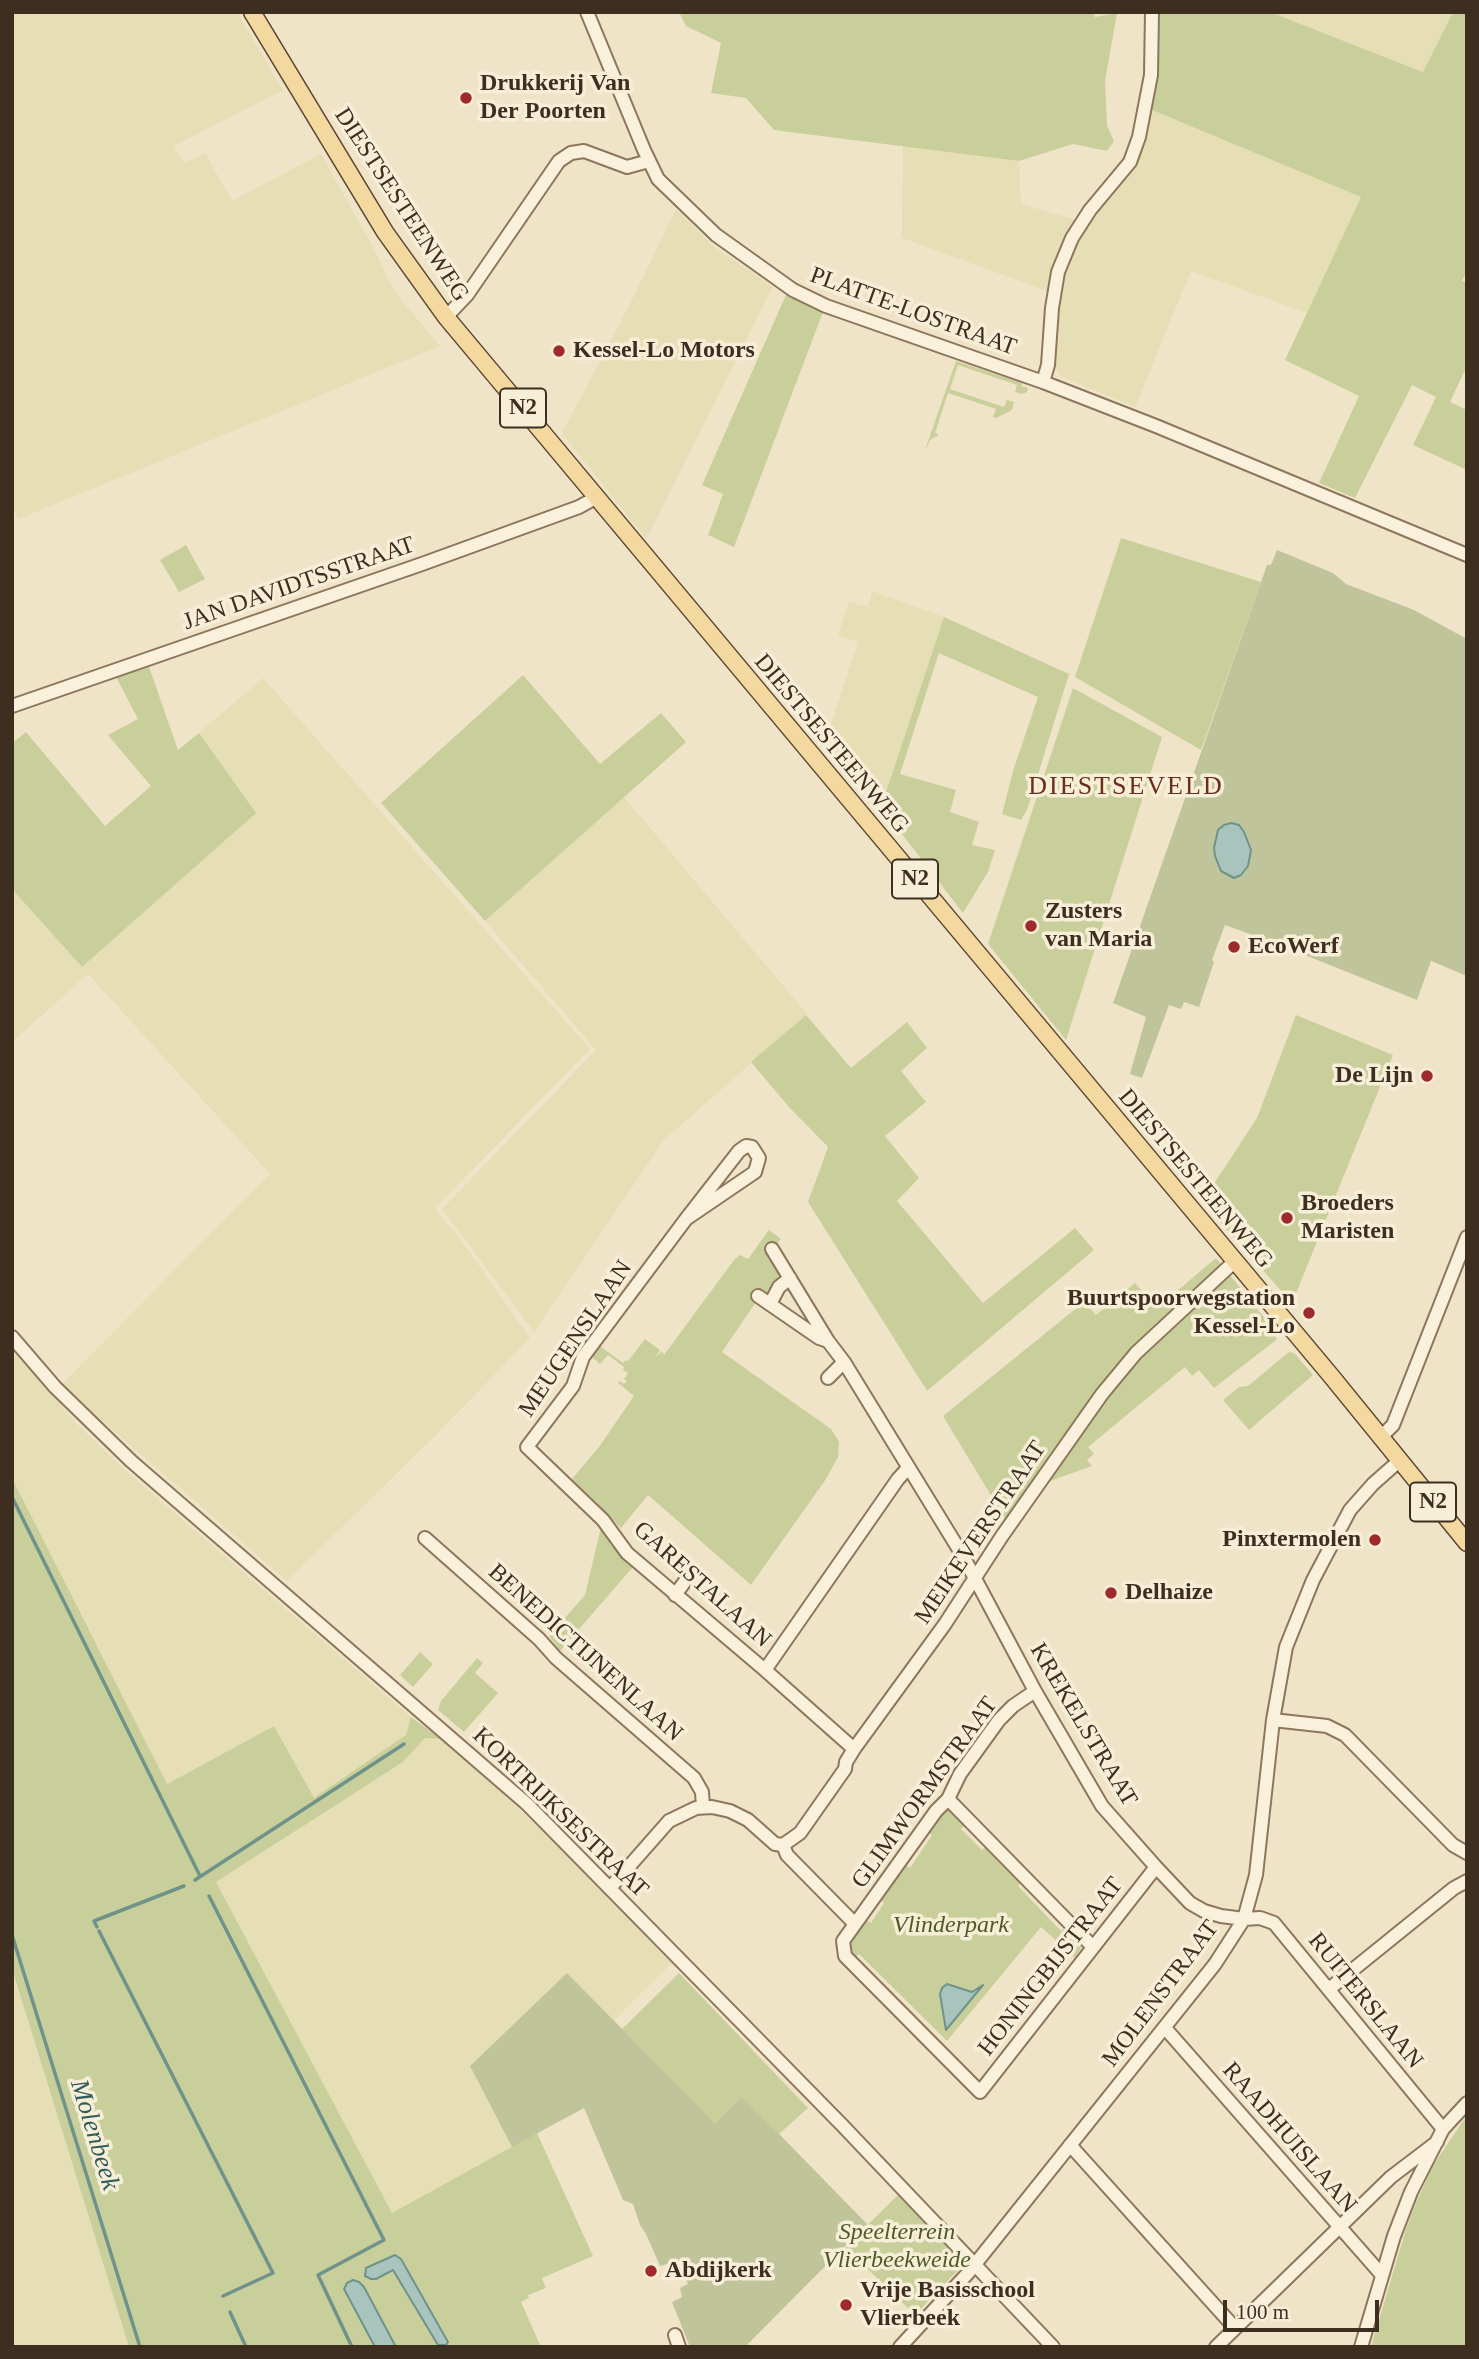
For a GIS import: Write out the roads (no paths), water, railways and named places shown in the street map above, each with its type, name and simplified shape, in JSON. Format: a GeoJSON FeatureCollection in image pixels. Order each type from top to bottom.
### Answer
{"type":"FeatureCollection","features":[{"type":"Feature","properties":{"kind":"main road","name":"DIESTSESTEENWEG"},"geometry":{"type":"LineString","coordinates":[[252,12],[385,232],[446,317],[1235,1261],[1467,1543]]}},
{"type":"Feature","properties":{"kind":"street","name":"PLATTE-LOSTRAAT"},"geometry":{"type":"LineString","coordinates":[[587,12],[658,179],[716,235],[793,290],[826,306],[1043,382],[1168,431],[1467,555]]}},
{"type":"Feature","properties":{"kind":"street"},"geometry":{"type":"LineString","coordinates":[[1043,382],[1048,365],[1052,308],[1063,261],[1072,238],[1090,210],[1130,162],[1139,137],[1151,75],[1152,12]]}},
{"type":"Feature","properties":{"kind":"street"},"geometry":{"type":"LineString","coordinates":[[446,317],[467,295],[559,161],[570,153],[584,151],[627,167],[649,161]]}},
{"type":"Feature","properties":{"kind":"street","name":"JAN DAVIDTSSTRAAT"},"geometry":{"type":"LineString","coordinates":[[12,706],[422,564],[579,507],[597,497]]}},
{"type":"Feature","properties":{"kind":"street","name":"MEUGENSLAAN"},"geometry":{"type":"LineString","coordinates":[[527,1447],[573,1386],[583,1357],[686,1220],[726,1167],[746,1146],[752,1147],[758,1155],[755,1172],[686,1220]]}},
{"type":"Feature","properties":{"kind":"street"},"geometry":{"type":"LineString","coordinates":[[726,1167],[739,1184]]}},
{"type":"Feature","properties":{"kind":"street"},"geometry":{"type":"LineString","coordinates":[[1381,1437],[1393,1425],[1467,1237]]}},
{"type":"Feature","properties":{"kind":"street","name":"KREKELSTRAAT"},"geometry":{"type":"LineString","coordinates":[[772,1249],[975,1576],[1035,1691],[1102,1806],[1190,1902],[1204,1911],[1244,1919]]}},
{"type":"Feature","properties":{"kind":"street","name":"MEIKEVERSTRAAT"},"geometry":{"type":"LineString","coordinates":[[783,1845],[800,1833],[845,1769],[854,1749],[945,1624],[975,1576],[1102,1394],[1136,1353],[1235,1261]]}},
{"type":"Feature","properties":{"kind":"street"},"geometry":{"type":"LineString","coordinates":[[769,1304],[779,1287],[790,1278]]}},
{"type":"Feature","properties":{"kind":"street"},"geometry":{"type":"LineString","coordinates":[[758,1296],[819,1338],[828,1341]]}},
{"type":"Feature","properties":{"kind":"street","name":"KORTRIJKSESTRAAT"},"geometry":{"type":"LineString","coordinates":[[12,1337],[55,1387],[131,1461],[527,1804],[842,2125],[1053,2347]]}},
{"type":"Feature","properties":{"kind":"street"},"geometry":{"type":"LineString","coordinates":[[828,1378],[844,1362]]}},
{"type":"Feature","properties":{"kind":"street","name":"GARESTALAAN"},"geometry":{"type":"LineString","coordinates":[[527,1447],[603,1520],[627,1553],[854,1749]]}},
{"type":"Feature","properties":{"kind":"street","name":"MOLENSTRAAT"},"geometry":{"type":"LineString","coordinates":[[900,2347],[974,2265],[1165,2028],[1215,1964],[1244,1919],[1256,1875],[1273,1720],[1286,1647],[1325,1555],[1355,1504],[1399,1461]]}},
{"type":"Feature","properties":{"kind":"street"},"geometry":{"type":"LineString","coordinates":[[765,1670],[908,1468]]}},
{"type":"Feature","properties":{"kind":"street","name":"BENEDICTIJNENLAAN"},"geometry":{"type":"LineString","coordinates":[[425,1538],[539,1639],[556,1658],[694,1778],[702,1792],[703,1807]]}},
{"type":"Feature","properties":{"kind":"street"},"geometry":{"type":"LineString","coordinates":[[676,1595],[686,1580]]}},
{"type":"Feature","properties":{"kind":"street","name":"GLIMWORMSTRAAT"},"geometry":{"type":"LineString","coordinates":[[980,2092],[845,1956],[843,1941],[936,1811],[948,1799],[960,1774],[999,1720],[1013,1706],[1035,1691]]}},
{"type":"Feature","properties":{"kind":"street"},"geometry":{"type":"LineString","coordinates":[[1273,1720],[1327,1726],[1345,1735],[1453,1845],[1467,1853]]}},
{"type":"Feature","properties":{"kind":"street"},"geometry":{"type":"LineString","coordinates":[[948,1799],[1092,1946]]}},
{"type":"Feature","properties":{"kind":"street"},"geometry":{"type":"LineString","coordinates":[[610,1888],[669,1821],[696,1808],[722,1809],[748,1820],[775,1844],[783,1845],[787,1855],[855,1924]]}},
{"type":"Feature","properties":{"kind":"street","name":"HONINGBIJSTRAAT"},"geometry":{"type":"LineString","coordinates":[[980,2092],[1156,1867]]}},
{"type":"Feature","properties":{"kind":"street"},"geometry":{"type":"LineString","coordinates":[[1329,1989],[1467,1881]]}},
{"type":"Feature","properties":{"kind":"street","name":"RUITERSLAAN"},"geometry":{"type":"LineString","coordinates":[[1244,1919],[1260,1918],[1274,1923],[1443,2129]]}},
{"type":"Feature","properties":{"kind":"street","name":"RAADHUISLAAN"},"geometry":{"type":"LineString","coordinates":[[1165,2028],[1382,2275]]}},
{"type":"Feature","properties":{"kind":"street"},"geometry":{"type":"LineString","coordinates":[[1361,2347],[1382,2275],[1411,2192],[1443,2129],[1467,2103]]}},
{"type":"Feature","properties":{"kind":"street"},"geometry":{"type":"LineString","coordinates":[[1216,2347],[1391,2177],[1437,2143]]}},
{"type":"Feature","properties":{"kind":"street"},"geometry":{"type":"LineString","coordinates":[[1070,2144],[1236,2328]]}},
{"type":"Feature","properties":{"kind":"street"},"geometry":{"type":"LineString","coordinates":[[1391,2177],[1411,2192]]}},
{"type":"Feature","properties":{"kind":"water"},"geometry":{"type":"Polygon","coordinates":[[[1231,823],[1239,825],[1251,850],[1248,866],[1241,875],[1234,878],[1221,871],[1214,848],[1218,830],[1231,823]]]}},
{"type":"Feature","properties":{"kind":"water"},"geometry":{"type":"Polygon","coordinates":[[[947,1984],[972,1992],[983,1985],[946,2030],[940,1994],[947,1984]]]}},
{"type":"Feature","properties":{"kind":"water"},"geometry":{"type":"Polygon","coordinates":[[[395,2255],[401,2259],[448,2342],[446,2345],[438,2345],[393,2270],[376,2279],[365,2276],[366,2268],[395,2255]]]}},
{"type":"Feature","properties":{"kind":"water"},"geometry":{"type":"Polygon","coordinates":[[[353,2280],[364,2287],[396,2347],[375,2347],[344,2289],[347,2283],[353,2280]]]}},
{"type":"Feature","properties":{"kind":"waterway"},"geometry":{"type":"LineString","coordinates":[[12,1497],[200,1876]]}},
{"type":"Feature","properties":{"kind":"waterway"},"geometry":{"type":"LineString","coordinates":[[195,1880],[404,1744]]}},
{"type":"Feature","properties":{"kind":"waterway"},"geometry":{"type":"LineString","coordinates":[[97,1927],[94,1921],[184,1886]]}},
{"type":"Feature","properties":{"kind":"waterway"},"geometry":{"type":"LineString","coordinates":[[209,1896],[384,2240],[318,2275],[352,2347]]}},
{"type":"Feature","properties":{"kind":"waterway"},"geometry":{"type":"LineString","coordinates":[[99,1931],[273,2273],[223,2296]]}},
{"type":"Feature","properties":{"kind":"waterway","name":"Molenbeek"},"geometry":{"type":"LineString","coordinates":[[12,1935],[140,2347]]}},
{"type":"Feature","properties":{"kind":"waterway"},"geometry":{"type":"LineString","coordinates":[[230,2312],[246,2347]]}},
{"type":"Feature","properties":{"kind":"place","name":"Drukkerij Van Der Poorten"},"geometry":{"type":"Point","coordinates":[466,98]}},
{"type":"Feature","properties":{"kind":"place","name":"Kessel-Lo Motors"},"geometry":{"type":"Point","coordinates":[559,351]}},
{"type":"Feature","properties":{"kind":"place","name":"Zusters van Maria"},"geometry":{"type":"Point","coordinates":[1031,926]}},
{"type":"Feature","properties":{"kind":"place","name":"EcoWerf"},"geometry":{"type":"Point","coordinates":[1234,947]}},
{"type":"Feature","properties":{"kind":"place","name":"De Lijn"},"geometry":{"type":"Point","coordinates":[1427,1076]}},
{"type":"Feature","properties":{"kind":"place","name":"Broeders Maristen"},"geometry":{"type":"Point","coordinates":[1287,1218]}},
{"type":"Feature","properties":{"kind":"place","name":"Buurtspoorwegstation Kessel-Lo"},"geometry":{"type":"Point","coordinates":[1309,1313]}},
{"type":"Feature","properties":{"kind":"place","name":"Pinxtermolen"},"geometry":{"type":"Point","coordinates":[1375,1540]}},
{"type":"Feature","properties":{"kind":"place","name":"Delhaize"},"geometry":{"type":"Point","coordinates":[1111,1593]}},
{"type":"Feature","properties":{"kind":"place","name":"Abdijkerk"},"geometry":{"type":"Point","coordinates":[651,2271]}},
{"type":"Feature","properties":{"kind":"place","name":"Vrije Basisschool Vlierbeek"},"geometry":{"type":"Point","coordinates":[846,2305]}},
{"type":"Feature","properties":{"kind":"district","name":"DIESTSEVELD"},"geometry":{"type":"Point","coordinates":[1126,787]}},
{"type":"Feature","properties":{"kind":"park label","name":"Vlinderpark"},"geometry":{"type":"Point","coordinates":[951,1926]}},
{"type":"Feature","properties":{"kind":"park label","name":"Speelterrein Vlierbeekweide"},"geometry":{"type":"Point","coordinates":[897,2247]}}]}
